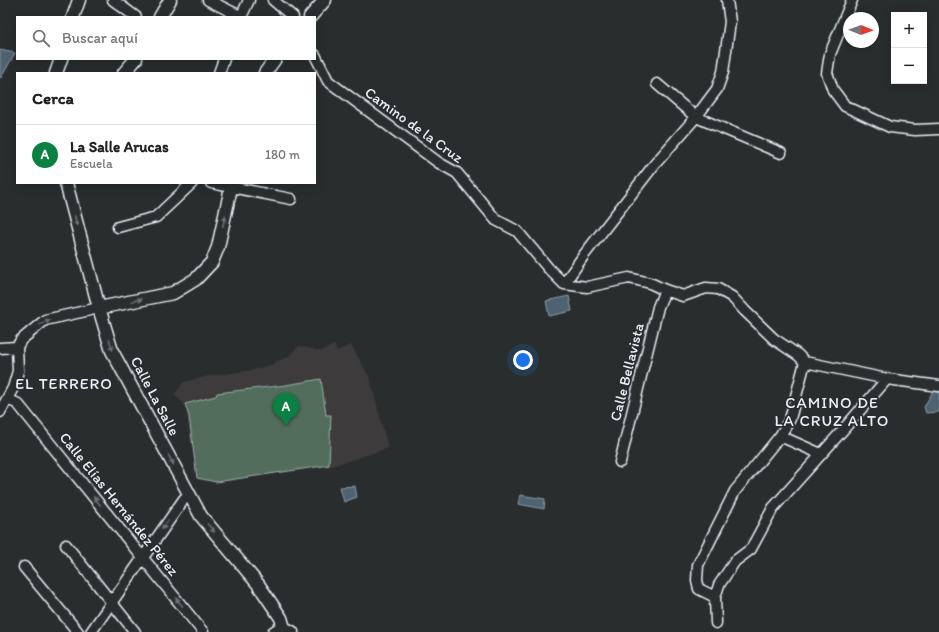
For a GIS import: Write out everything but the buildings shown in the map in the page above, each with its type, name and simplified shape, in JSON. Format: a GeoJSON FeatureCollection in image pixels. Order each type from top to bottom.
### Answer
{"type":"FeatureCollection","features":[{"type":"Feature","properties":{"kind":"street"},"geometry":{"type":"LineString","coordinates":[[74,16],[79,0]]}},
{"type":"Feature","properties":{"kind":"street"},"geometry":{"type":"LineString","coordinates":[[113,0],[135,16]]}},
{"type":"Feature","properties":{"kind":"street"},"geometry":{"type":"LineString","coordinates":[[161,16],[170,0]]}},
{"type":"Feature","properties":{"kind":"street"},"geometry":{"type":"LineString","coordinates":[[208,0],[240,16]]}},
{"type":"Feature","properties":{"kind":"street"},"geometry":{"type":"LineString","coordinates":[[242,16],[249,0]]}},
{"type":"Feature","properties":{"kind":"street"},"geometry":{"type":"LineString","coordinates":[[273,0],[292,16]]}},
{"type":"Feature","properties":{"kind":"street"},"geometry":{"type":"LineString","coordinates":[[311,16],[325,0]]}},
{"type":"Feature","properties":{"kind":"street"},"geometry":{"type":"LineString","coordinates":[[727,0],[730,22],[723,72],[717,89],[584,255],[564,284],[587,287],[629,278],[650,283],[683,296],[706,288],[718,289],[732,297],[774,339],[798,355],[805,362],[887,379],[939,386]]}},
{"type":"Feature","properties":{"kind":"street"},"geometry":{"type":"LineString","coordinates":[[852,0],[830,54],[827,73],[833,90],[845,106],[890,127],[915,130],[939,129]]}},
{"type":"Feature","properties":{"kind":"street","name":"Camino de la Cruz"},"geometry":{"type":"LineString","coordinates":[[316,57],[328,81],[439,163],[457,173],[496,220],[517,231],[549,269],[564,284]]}},
{"type":"Feature","properties":{"kind":"street"},"geometry":{"type":"LineString","coordinates":[[56,72],[61,60]]}},
{"type":"Feature","properties":{"kind":"street"},"geometry":{"type":"LineString","coordinates":[[125,72],[135,60]]}},
{"type":"Feature","properties":{"kind":"street"},"geometry":{"type":"LineString","coordinates":[[219,72],[224,60]]}},
{"type":"Feature","properties":{"kind":"street"},"geometry":{"type":"LineString","coordinates":[[266,72],[274,60]]}},
{"type":"Feature","properties":{"kind":"street"},"geometry":{"type":"LineString","coordinates":[[657,84],[696,117],[781,153]]}},
{"type":"Feature","properties":{"kind":"street","name":"Calle La Salle"},"geometry":{"type":"LineString","coordinates":[[66,184],[112,351],[201,516],[258,584],[277,610],[281,618],[283,631]]}},
{"type":"Feature","properties":{"kind":"street"},"geometry":{"type":"LineString","coordinates":[[118,227],[156,217],[191,184]]}},
{"type":"Feature","properties":{"kind":"street"},"geometry":{"type":"LineString","coordinates":[[221,184],[232,185],[291,199]]}},
{"type":"Feature","properties":{"kind":"street"},"geometry":{"type":"LineString","coordinates":[[0,412],[13,388],[18,370],[17,347],[21,340],[45,320],[173,293],[196,279],[212,262],[218,247],[232,185]]}},
{"type":"Feature","properties":{"kind":"street","name":"Calle Bellavista"},"geometry":{"type":"LineString","coordinates":[[620,462],[658,306],[665,290]]}},
{"type":"Feature","properties":{"kind":"street"},"geometry":{"type":"LineString","coordinates":[[0,348],[17,347]]}},
{"type":"Feature","properties":{"kind":"street"},"geometry":{"type":"LineString","coordinates":[[715,597],[699,588],[697,580],[698,566],[735,491],[780,436],[790,419],[805,362]]}},
{"type":"Feature","properties":{"kind":"street"},"geometry":{"type":"LineString","coordinates":[[716,623],[715,597],[719,585],[735,561],[751,549],[773,508],[887,379]]}},
{"type":"Feature","properties":{"kind":"street","name":"Calle Elías Hernández Pérez"},"geometry":{"type":"LineString","coordinates":[[8,399],[18,404],[203,632]]}},
{"type":"Feature","properties":{"kind":"street"},"geometry":{"type":"LineString","coordinates":[[780,436],[821,454]]}},
{"type":"Feature","properties":{"kind":"street"},"geometry":{"type":"LineString","coordinates":[[91,632],[184,499],[190,496]]}},
{"type":"Feature","properties":{"kind":"street"},"geometry":{"type":"LineString","coordinates":[[66,545],[135,632]]}},
{"type":"Feature","properties":{"kind":"street"},"geometry":{"type":"LineString","coordinates":[[24,567],[78,632]]}},
{"type":"Feature","properties":{"kind":"shaded area"},"geometry":{"type":"Polygon","coordinates":[[[334,345],[337,351],[351,345],[370,378],[388,448],[332,466],[216,482],[197,478],[185,404],[174,395],[184,382],[209,376],[254,370],[272,365],[275,362],[288,357],[299,346],[321,351],[334,345]]]}},
{"type":"Feature","properties":{"kind":"green space"},"geometry":{"type":"Polygon","coordinates":[[[321,379],[326,415],[331,415],[329,465],[216,482],[197,478],[189,416],[185,404],[216,396],[217,393],[286,385],[321,379]]]}},
{"type":"Feature","properties":{"kind":"water"},"geometry":{"type":"Polygon","coordinates":[[[0,50],[15,53],[1,78],[0,77],[0,50]]]}},
{"type":"Feature","properties":{"kind":"water"},"geometry":{"type":"Polygon","coordinates":[[[569,296],[572,311],[549,316],[546,301],[569,296]]]}},
{"type":"Feature","properties":{"kind":"water"},"geometry":{"type":"Polygon","coordinates":[[[933,391],[939,392],[939,412],[926,413],[924,407],[933,391]]]}},
{"type":"Feature","properties":{"kind":"water"},"geometry":{"type":"Polygon","coordinates":[[[355,486],[357,497],[344,502],[340,487],[355,486]]]}},
{"type":"Feature","properties":{"kind":"water"},"geometry":{"type":"Polygon","coordinates":[[[520,495],[545,499],[544,509],[518,504],[520,495]]]}},
{"type":"Feature","properties":{"kind":"place","name":"La Salle Arucas"},"geometry":{"type":"Point","coordinates":[286,426]}},
{"type":"Feature","properties":{"kind":"district","name":"EL TERRERO"},"geometry":{"type":"Point","coordinates":[64,383]}},
{"type":"Feature","properties":{"kind":"district","name":"CAMINO DE LA CRUZ ALTO"},"geometry":{"type":"Point","coordinates":[832,411]}}]}
